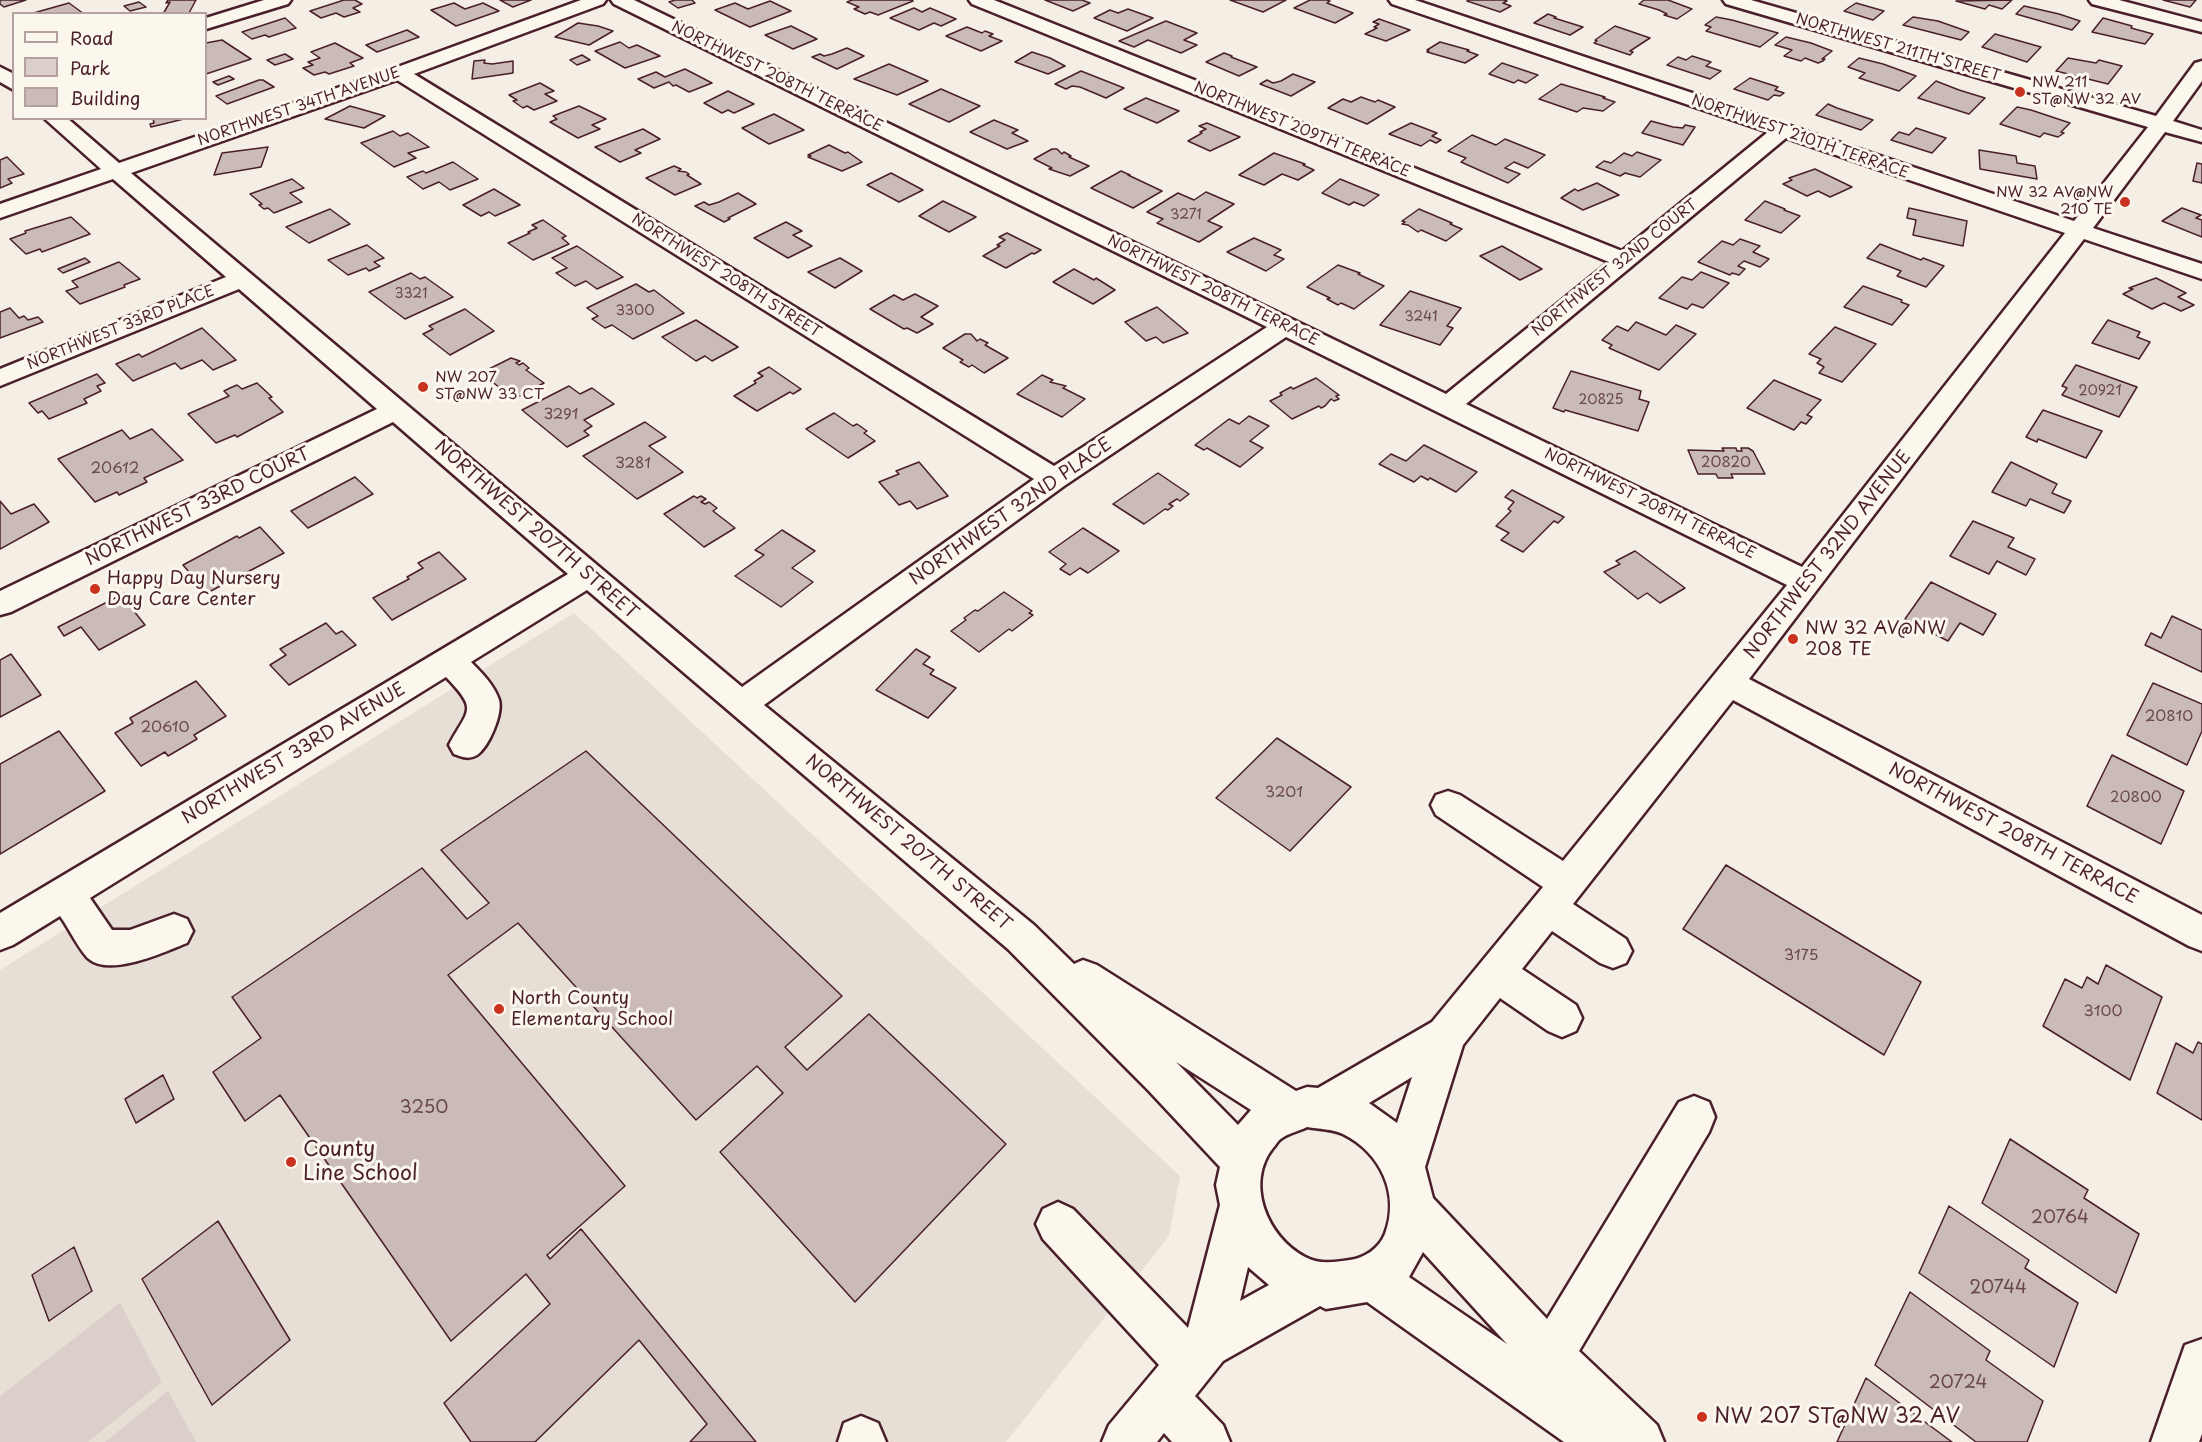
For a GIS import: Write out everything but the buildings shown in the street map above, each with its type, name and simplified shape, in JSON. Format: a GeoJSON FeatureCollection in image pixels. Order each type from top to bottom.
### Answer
{"type":"FeatureCollection","features":[{"type":"Feature","properties":{"kind":"street","name":"NORTHWEST 34TH AVENUE"},"geometry":{"type":"LineString","coordinates":[[0,211],[399,73],[597,0]]}},
{"type":"Feature","properties":{"kind":"street","name":"NORTHWEST 208TH TERRACE"},"geometry":{"type":"LineString","coordinates":[[620,0],[1807,582]]}},
{"type":"Feature","properties":{"kind":"street","name":"NORTHWEST 209TH TERRACE"},"geometry":{"type":"LineString","coordinates":[[978,0],[1625,260]]}},
{"type":"Feature","properties":{"kind":"street","name":"NORTHWEST 210TH TERRACE"},"geometry":{"type":"LineString","coordinates":[[1398,0],[2202,272]]}},
{"type":"Feature","properties":{"kind":"street","name":"NORTHWEST 211TH STREET"},"geometry":{"type":"LineString","coordinates":[[1732,0],[2202,136]]}},
{"type":"Feature","properties":{"kind":"street"},"geometry":{"type":"LineString","coordinates":[[2098,0],[2202,27]]}},
{"type":"Feature","properties":{"kind":"street"},"geometry":{"type":"LineString","coordinates":[[207,24],[271,2]]}},
{"type":"Feature","properties":{"kind":"street","name":"NORTHWEST 32ND AVENUE"},"geometry":{"type":"LineString","coordinates":[[1404,1167],[1446,1035],[1728,684],[2162,124],[2202,67]]}},
{"type":"Feature","properties":{"kind":"street","name":"NORTHWEST 208TH STREET"},"geometry":{"type":"LineString","coordinates":[[399,73],[1054,479]]}},
{"type":"Feature","properties":{"kind":"street","name":"NORTHWEST 207TH STREET"},"geometry":{"type":"LineString","coordinates":[[56,120],[741,705],[1021,937],[1163,1077],[1241,1159]]}},
{"type":"Feature","properties":{"kind":"street","name":"NORTHWEST 32ND COURT"},"geometry":{"type":"LineString","coordinates":[[1449,405],[1782,131]]}},
{"type":"Feature","properties":{"kind":"street","name":"NORTHWEST 33RD PLACE"},"geometry":{"type":"LineString","coordinates":[[0,378],[242,279]]}},
{"type":"Feature","properties":{"kind":"street","name":"NORTHWEST 32ND PLACE"},"geometry":{"type":"LineString","coordinates":[[741,705],[1054,479],[1285,326]]}},
{"type":"Feature","properties":{"kind":"street","name":"NORTHWEST 33RD COURT"},"geometry":{"type":"LineString","coordinates":[[0,604],[396,411]]}},
{"type":"Feature","properties":{"kind":"street","name":"NORTHWEST 33RD AVENUE"},"geometry":{"type":"LineString","coordinates":[[0,933],[589,575]]}},
{"type":"Feature","properties":{"kind":"street"},"geometry":{"type":"LineString","coordinates":[[449,660],[480,691],[486,710],[479,729],[466,746]]}},
{"type":"Feature","properties":{"kind":"street","name":"NORTHWEST 208TH TERRACE"},"geometry":{"type":"LineString","coordinates":[[1728,684],[2202,934]]}},
{"type":"Feature","properties":{"kind":"street"},"geometry":{"type":"LineString","coordinates":[[1448,805],[1557,895],[1613,951]]}},
{"type":"Feature","properties":{"kind":"street"},"geometry":{"type":"LineString","coordinates":[[66,893],[102,947],[130,947],[174,931]]}},
{"type":"Feature","properties":{"kind":"street","name":"NORTHWEST 207TH STREET"},"geometry":{"type":"LineString","coordinates":[[1021,937],[1188,1047],[1308,1109]]}},
{"type":"Feature","properties":{"kind":"street"},"geometry":{"type":"LineString","coordinates":[[1495,973],[1562,1018]]}},
{"type":"Feature","properties":{"kind":"street","name":"NORTHWEST 32ND AVENUE"},"geometry":{"type":"LineString","coordinates":[[1308,1109],[1446,1035]]}},
{"type":"Feature","properties":{"kind":"street"},"geometry":{"type":"LineString","coordinates":[[1308,1109],[1348,1114],[1371,1126],[1390,1145],[1404,1167],[1411,1188],[1413,1209],[1409,1230],[1401,1249],[1388,1266],[1371,1278],[1354,1284],[1335,1287],[1315,1284],[1290,1274],[1267,1257],[1251,1234],[1240,1209],[1237,1183],[1241,1159],[1249,1143],[1260,1129],[1274,1118],[1308,1109]]}},
{"type":"Feature","properties":{"kind":"street"},"geometry":{"type":"LineString","coordinates":[[1541,1372],[1694,1117]]}},
{"type":"Feature","properties":{"kind":"street"},"geometry":{"type":"LineString","coordinates":[[1187,1369],[1240,1209]]}},
{"type":"Feature","properties":{"kind":"street"},"geometry":{"type":"LineString","coordinates":[[1413,1209],[1541,1372],[1604,1442]]}},
{"type":"Feature","properties":{"kind":"street"},"geometry":{"type":"LineString","coordinates":[[1058,1224],[1187,1369],[1206,1442]]}},
{"type":"Feature","properties":{"kind":"street"},"geometry":{"type":"LineString","coordinates":[[1371,1278],[1541,1372],[1640,1442]]}},
{"type":"Feature","properties":{"kind":"street"},"geometry":{"type":"LineString","coordinates":[[1126,1442],[1187,1369],[1315,1284]]}},
{"type":"Feature","properties":{"kind":"street"},"geometry":{"type":"LineString","coordinates":[[2180,1440],[2202,1362]]}},
{"type":"Feature","properties":{"kind":"shaded area"},"geometry":{"type":"Polygon","coordinates":[[[574,613],[1180,1176],[1169,1236],[1006,1442],[0,1442],[0,970],[574,613]]]}},
{"type":"Feature","properties":{"kind":"green space"},"geometry":{"type":"Polygon","coordinates":[[[120,1303],[162,1382],[88,1442],[0,1442],[0,1396],[120,1303]]]}},
{"type":"Feature","properties":{"kind":"green space"},"geometry":{"type":"Polygon","coordinates":[[[168,1391],[196,1442],[105,1442],[168,1391]]]}},
{"type":"Feature","properties":{"kind":"place","name":"NW 211 ST@NW 32 AV"},"geometry":{"type":"Point","coordinates":[2020,92]}},
{"type":"Feature","properties":{"kind":"place","name":"NW 32 AV@NW 210 TE"},"geometry":{"type":"Point","coordinates":[2125,202]}},
{"type":"Feature","properties":{"kind":"place","name":"NW 207 ST@NW 33 CT"},"geometry":{"type":"Point","coordinates":[423,387]}},
{"type":"Feature","properties":{"kind":"place","name":"Happy Day Nursery Day Care Center"},"geometry":{"type":"Point","coordinates":[95,589]}},
{"type":"Feature","properties":{"kind":"place","name":"NW 32 AV@NW 208 TE"},"geometry":{"type":"Point","coordinates":[1793,639]}},
{"type":"Feature","properties":{"kind":"place","name":"North County Elementary School"},"geometry":{"type":"Point","coordinates":[499,1009]}},
{"type":"Feature","properties":{"kind":"place","name":"County Line School"},"geometry":{"type":"Point","coordinates":[291,1162]}},
{"type":"Feature","properties":{"kind":"place","name":"NW 207 ST@NW 32 AV"},"geometry":{"type":"Point","coordinates":[1702,1417]}}]}
